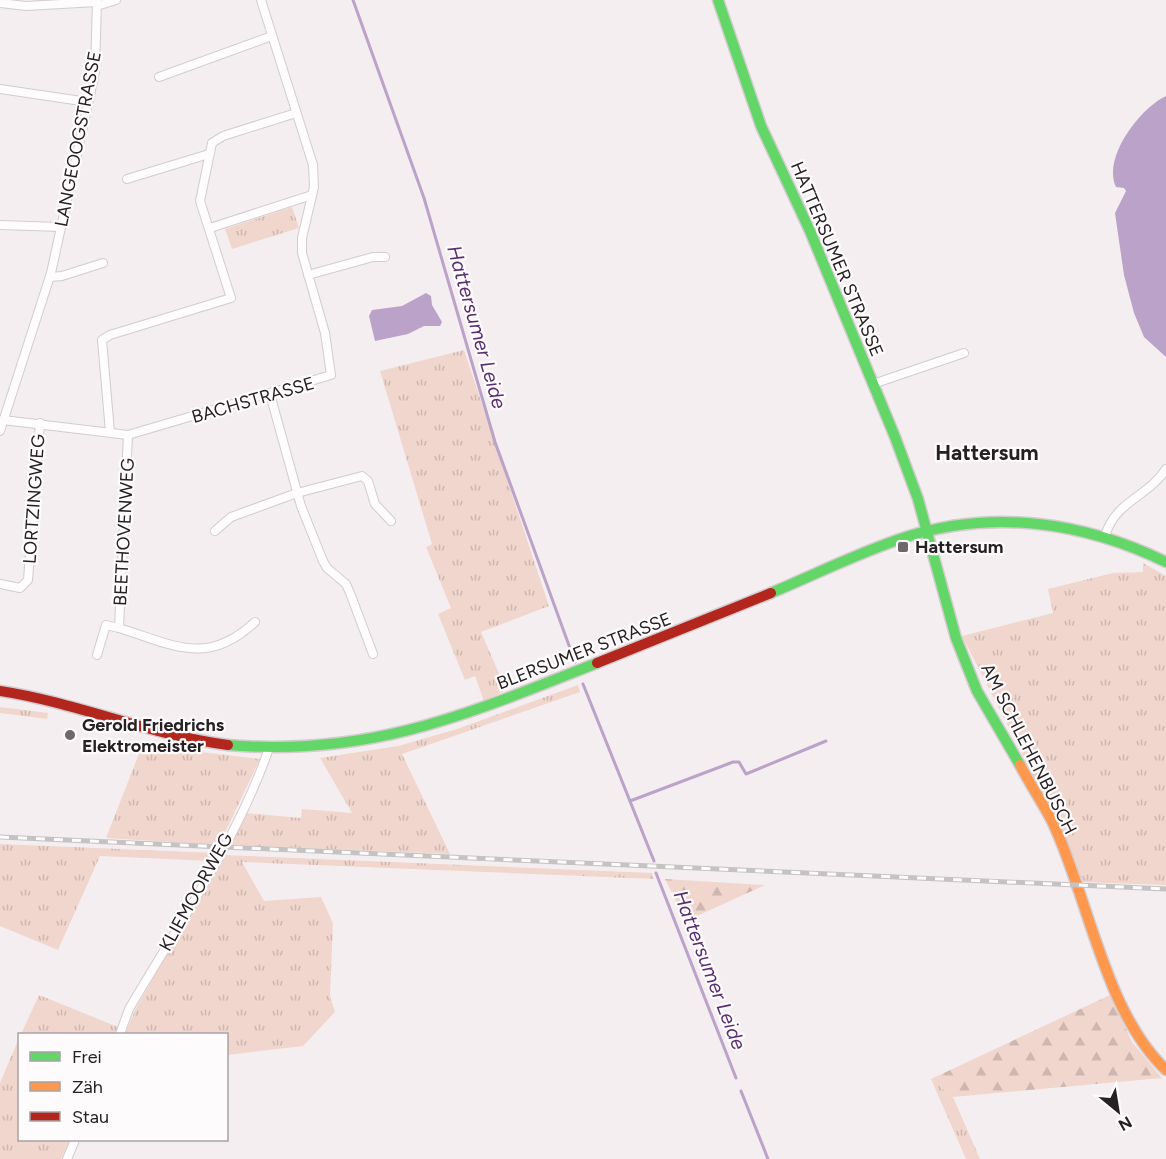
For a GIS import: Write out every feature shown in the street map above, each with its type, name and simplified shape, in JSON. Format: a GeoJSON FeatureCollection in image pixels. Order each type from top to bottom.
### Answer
{"type":"FeatureCollection","features":[{"type":"Feature","properties":{"kind":"main road","name":"HATTERSUMER STRASSE"},"geometry":{"type":"LineString","coordinates":[[718,0],[761,126],[810,231],[896,437],[927,532]]}},
{"type":"Feature","properties":{"kind":"main road","name":"BLERSUMER STRASSE"},"geometry":{"type":"LineString","coordinates":[[0,691],[191,740],[268,748],[318,747],[388,737],[458,717],[709,620],[885,545],[961,524],[1019,521],[1056,525],[1104,536],[1166,562]]}},
{"type":"Feature","properties":{"kind":"main road","name":"AM SCHLEHENBUSCH"},"geometry":{"type":"LineString","coordinates":[[927,532],[956,638],[977,691],[1052,822],[1114,986],[1135,1033],[1149,1054],[1166,1070]]}},
{"type":"Feature","properties":{"kind":"street"},"geometry":{"type":"LineString","coordinates":[[0,3],[26,6],[116,0]]}},
{"type":"Feature","properties":{"kind":"street","name":"BACHSTRASSE"},"geometry":{"type":"LineString","coordinates":[[3,417],[128,435],[332,375],[326,333],[302,253],[302,238],[312,195],[313,165],[261,0]]}},
{"type":"Feature","properties":{"kind":"street","name":"LANGEOOGSTRASSE"},"geometry":{"type":"LineString","coordinates":[[0,431],[50,277],[97,53],[97,3]]}},
{"type":"Feature","properties":{"kind":"street"},"geometry":{"type":"LineString","coordinates":[[159,77],[272,36]]}},
{"type":"Feature","properties":{"kind":"street"},"geometry":{"type":"LineString","coordinates":[[0,89],[88,102]]}},
{"type":"Feature","properties":{"kind":"street"},"geometry":{"type":"LineString","coordinates":[[110,432],[102,340],[110,335],[231,298],[200,201],[209,154],[216,140],[296,113]]}},
{"type":"Feature","properties":{"kind":"street"},"geometry":{"type":"LineString","coordinates":[[127,179],[209,154]]}},
{"type":"Feature","properties":{"kind":"street"},"geometry":{"type":"LineString","coordinates":[[210,228],[312,195]]}},
{"type":"Feature","properties":{"kind":"street"},"geometry":{"type":"LineString","coordinates":[[0,225],[61,227]]}},
{"type":"Feature","properties":{"kind":"street"},"geometry":{"type":"LineString","coordinates":[[308,275],[373,257],[385,257]]}},
{"type":"Feature","properties":{"kind":"street"},"geometry":{"type":"LineString","coordinates":[[50,277],[62,276],[103,263]]}},
{"type":"Feature","properties":{"kind":"street"},"geometry":{"type":"LineString","coordinates":[[873,384],[964,353]]}},
{"type":"Feature","properties":{"kind":"street"},"geometry":{"type":"LineString","coordinates":[[270,394],[297,494],[323,561],[327,568],[346,584],[373,654]]}},
{"type":"Feature","properties":{"kind":"street","name":"LORTZINGWEG"},"geometry":{"type":"LineString","coordinates":[[0,584],[20,588],[28,580],[40,423]]}},
{"type":"Feature","properties":{"kind":"street","name":"BEETHOVENWEG"},"geometry":{"type":"LineString","coordinates":[[119,628],[128,435]]}},
{"type":"Feature","properties":{"kind":"street"},"geometry":{"type":"LineString","coordinates":[[1104,536],[1116,512],[1150,488],[1166,469]]}},
{"type":"Feature","properties":{"kind":"street"},"geometry":{"type":"LineString","coordinates":[[215,531],[231,517],[297,494],[362,476],[368,481],[375,504],[391,520]]}},
{"type":"Feature","properties":{"kind":"street","name":"BEETHOVENWEG"},"geometry":{"type":"LineString","coordinates":[[97,655],[106,625],[197,651],[239,638],[255,622]]}},
{"type":"Feature","properties":{"kind":"street","name":"KLIEMOORWEG"},"geometry":{"type":"LineString","coordinates":[[121,1033],[129,1009],[222,848],[257,778],[268,748]]}},
{"type":"Feature","properties":{"kind":"street"},"geometry":{"type":"LineString","coordinates":[[67,1159],[75,1141]]}},
{"type":"Feature","properties":{"kind":"green space"},"geometry":{"type":"Polygon","coordinates":[[[292,207],[299,228],[232,249],[225,229],[292,207]]]}},
{"type":"Feature","properties":{"kind":"green space"},"geometry":{"type":"Polygon","coordinates":[[[464,350],[549,606],[481,632],[506,690],[484,701],[475,676],[465,680],[438,614],[451,608],[426,547],[432,544],[380,371],[464,350]]]}},
{"type":"Feature","properties":{"kind":"green space"},"geometry":{"type":"Polygon","coordinates":[[[1143,563],[1166,576],[1166,885],[1078,882],[1057,822],[962,636],[1053,613],[1048,589],[1113,573],[1143,572],[1143,563]]]}},
{"type":"Feature","properties":{"kind":"green space"},"geometry":{"type":"Polygon","coordinates":[[[578,685],[580,692],[402,754],[450,854],[228,845],[245,813],[301,818],[302,809],[352,813],[320,758],[398,746],[457,729],[578,685]]]}},
{"type":"Feature","properties":{"kind":"green space"},"geometry":{"type":"Polygon","coordinates":[[[0,707],[48,713],[47,719],[0,713],[0,707]]]}},
{"type":"Feature","properties":{"kind":"green space"},"geometry":{"type":"Polygon","coordinates":[[[144,741],[176,749],[260,759],[219,845],[106,838],[144,741]]]}},
{"type":"Feature","properties":{"kind":"green space"},"geometry":{"type":"Polygon","coordinates":[[[0,844],[216,853],[211,861],[100,856],[58,950],[0,926],[0,844]]]}},
{"type":"Feature","properties":{"kind":"green space"},"geometry":{"type":"Polygon","coordinates":[[[224,855],[652,873],[654,879],[242,862],[264,901],[321,897],[333,923],[330,996],[335,1012],[303,1046],[228,1055],[228,1033],[125,1033],[136,1008],[224,855]]]}},
{"type":"Feature","properties":{"kind":"green space"},"geometry":{"type":"Polygon","coordinates":[[[665,879],[765,885],[686,921],[665,879]]]}},
{"type":"Feature","properties":{"kind":"green space"},"geometry":{"type":"Polygon","coordinates":[[[39,995],[118,1027],[115,1033],[21,1033],[39,995]]]}},
{"type":"Feature","properties":{"kind":"green space"},"geometry":{"type":"Polygon","coordinates":[[[1110,995],[1132,1042],[1162,1078],[953,1097],[931,1079],[1110,995]]]}},
{"type":"Feature","properties":{"kind":"green space"},"geometry":{"type":"Polygon","coordinates":[[[18,1040],[18,1141],[70,1141],[61,1159],[0,1159],[0,1083],[18,1040]]]}},
{"type":"Feature","properties":{"kind":"green space"},"geometry":{"type":"Polygon","coordinates":[[[931,1079],[953,1097],[980,1159],[966,1159],[931,1079]]]}},
{"type":"Feature","properties":{"kind":"shaded area"},"geometry":{"type":"Polygon","coordinates":[[[1166,96],[1166,357],[1144,337],[1134,313],[1124,275],[1115,213],[1126,191],[1124,188],[1116,187],[1113,175],[1114,162],[1126,135],[1145,111],[1166,96]]]}},
{"type":"Feature","properties":{"kind":"shaded area"},"geometry":{"type":"Polygon","coordinates":[[[426,293],[431,296],[432,305],[442,322],[440,326],[424,326],[408,334],[375,341],[369,316],[372,310],[402,306],[426,293]]]}},
{"type":"Feature","properties":{"kind":"waterway","name":"Hattersumer Leide"},"geometry":{"type":"LineString","coordinates":[[353,0],[424,198],[495,442],[575,662]]}},
{"type":"Feature","properties":{"kind":"waterway","name":"Hattersumer Leide"},"geometry":{"type":"LineString","coordinates":[[583,684],[654,861]]}},
{"type":"Feature","properties":{"kind":"waterway"},"geometry":{"type":"LineString","coordinates":[[630,801],[733,762],[739,762],[746,774],[826,741]]}},
{"type":"Feature","properties":{"kind":"waterway","name":"Hattersumer Leide"},"geometry":{"type":"LineString","coordinates":[[656,873],[736,1078]]}},
{"type":"Feature","properties":{"kind":"waterway","name":"Hattersumer Leide"},"geometry":{"type":"LineString","coordinates":[[741,1091],[768,1159]]}},
{"type":"Feature","properties":{"kind":"railway"},"geometry":{"type":"LineString","coordinates":[[0,837],[1166,889]]}},
{"type":"Feature","properties":{"kind":"traffic: fast"},"geometry":{"type":"LineString","coordinates":[[718,0],[761,126],[810,231],[895,437],[918,499],[956,638],[977,691],[1020,765]]}},
{"type":"Feature","properties":{"kind":"traffic: fast"},"geometry":{"type":"LineString","coordinates":[[771,593],[855,556],[906,537],[939,528],[972,523],[1005,522],[1071,529],[1135,548],[1166,562]]}},
{"type":"Feature","properties":{"kind":"traffic: fast"},"geometry":{"type":"LineString","coordinates":[[228,745],[280,747],[374,738],[461,715],[597,663]]}},
{"type":"Feature","properties":{"kind":"traffic: slow"},"geometry":{"type":"LineString","coordinates":[[1020,765],[1052,821],[1065,851],[1112,986],[1145,1046],[1166,1070]]}},
{"type":"Feature","properties":{"kind":"traffic: jam"},"geometry":{"type":"LineString","coordinates":[[597,663],[771,593]]}},
{"type":"Feature","properties":{"kind":"traffic: jam"},"geometry":{"type":"LineString","coordinates":[[0,691],[58,703],[170,734],[228,745]]}},
{"type":"Feature","properties":{"kind":"place","name":"Hattersum"},"geometry":{"type":"Point","coordinates":[903,547]}},
{"type":"Feature","properties":{"kind":"place","name":"Gerold Friedrichs Elektromeister"},"geometry":{"type":"Point","coordinates":[70,735]}},
{"type":"Feature","properties":{"kind":"district","name":"Hattersum"},"geometry":{"type":"Point","coordinates":[987,452]}}]}
